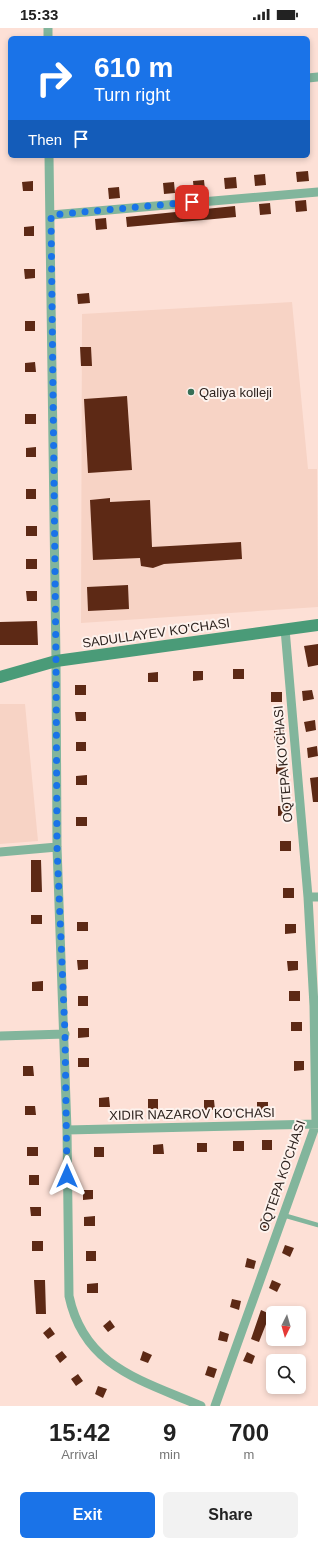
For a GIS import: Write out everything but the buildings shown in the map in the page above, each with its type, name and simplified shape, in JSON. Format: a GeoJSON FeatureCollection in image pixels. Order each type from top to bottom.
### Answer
{"type":"FeatureCollection","features":[{"type":"Feature","properties":{"kind":"main road","name":"SADULLAYEV KO'CHASI"},"geometry":{"type":"LineString","coordinates":[[0,677],[56,661],[318,625]]}},
{"type":"Feature","properties":{"kind":"street"},"geometry":{"type":"LineString","coordinates":[[50,158],[57,847],[65,1034],[68,1281],[72,1311],[78,1325],[95,1349],[117,1368],[200,1406]]}},
{"type":"Feature","properties":{"kind":"street"},"geometry":{"type":"LineString","coordinates":[[51,215],[318,192]]}},
{"type":"Feature","properties":{"kind":"street","name":"OQTEPA KO'CHASI"},"geometry":{"type":"LineString","coordinates":[[215,1406],[317,1124],[314,1006],[308,897],[285,629]]}},
{"type":"Feature","properties":{"kind":"street"},"geometry":{"type":"LineString","coordinates":[[0,852],[57,847]]}},
{"type":"Feature","properties":{"kind":"street"},"geometry":{"type":"LineString","coordinates":[[308,897],[318,897]]}},
{"type":"Feature","properties":{"kind":"street"},"geometry":{"type":"LineString","coordinates":[[0,1036],[65,1034]]}},
{"type":"Feature","properties":{"kind":"street","name":"XIDIR NAZAROV KO'CHASI"},"geometry":{"type":"LineString","coordinates":[[67,1130],[317,1124]]}},
{"type":"Feature","properties":{"kind":"lane"},"geometry":{"type":"LineString","coordinates":[[283,1215],[318,1224]]}},
{"type":"Feature","properties":{"kind":"shaded area","name":"Qaliya kolleji"},"geometry":{"type":"Polygon","coordinates":[[[292,302],[308,469],[317,469],[318,607],[81,623],[82,314],[292,302]]]}},
{"type":"Feature","properties":{"kind":"shaded area"},"geometry":{"type":"Polygon","coordinates":[[[0,704],[25,704],[38,841],[0,844],[0,704]]]}},
{"type":"Feature","properties":{"kind":"place","name":"Qaliya kolleji"},"geometry":{"type":"Point","coordinates":[191,392]}},
{"type":"Feature","properties":{"kind":"route"},"geometry":{"type":"LineString","coordinates":[[67,1176],[65,1034],[57,847],[51,215],[192,202]]}}]}
